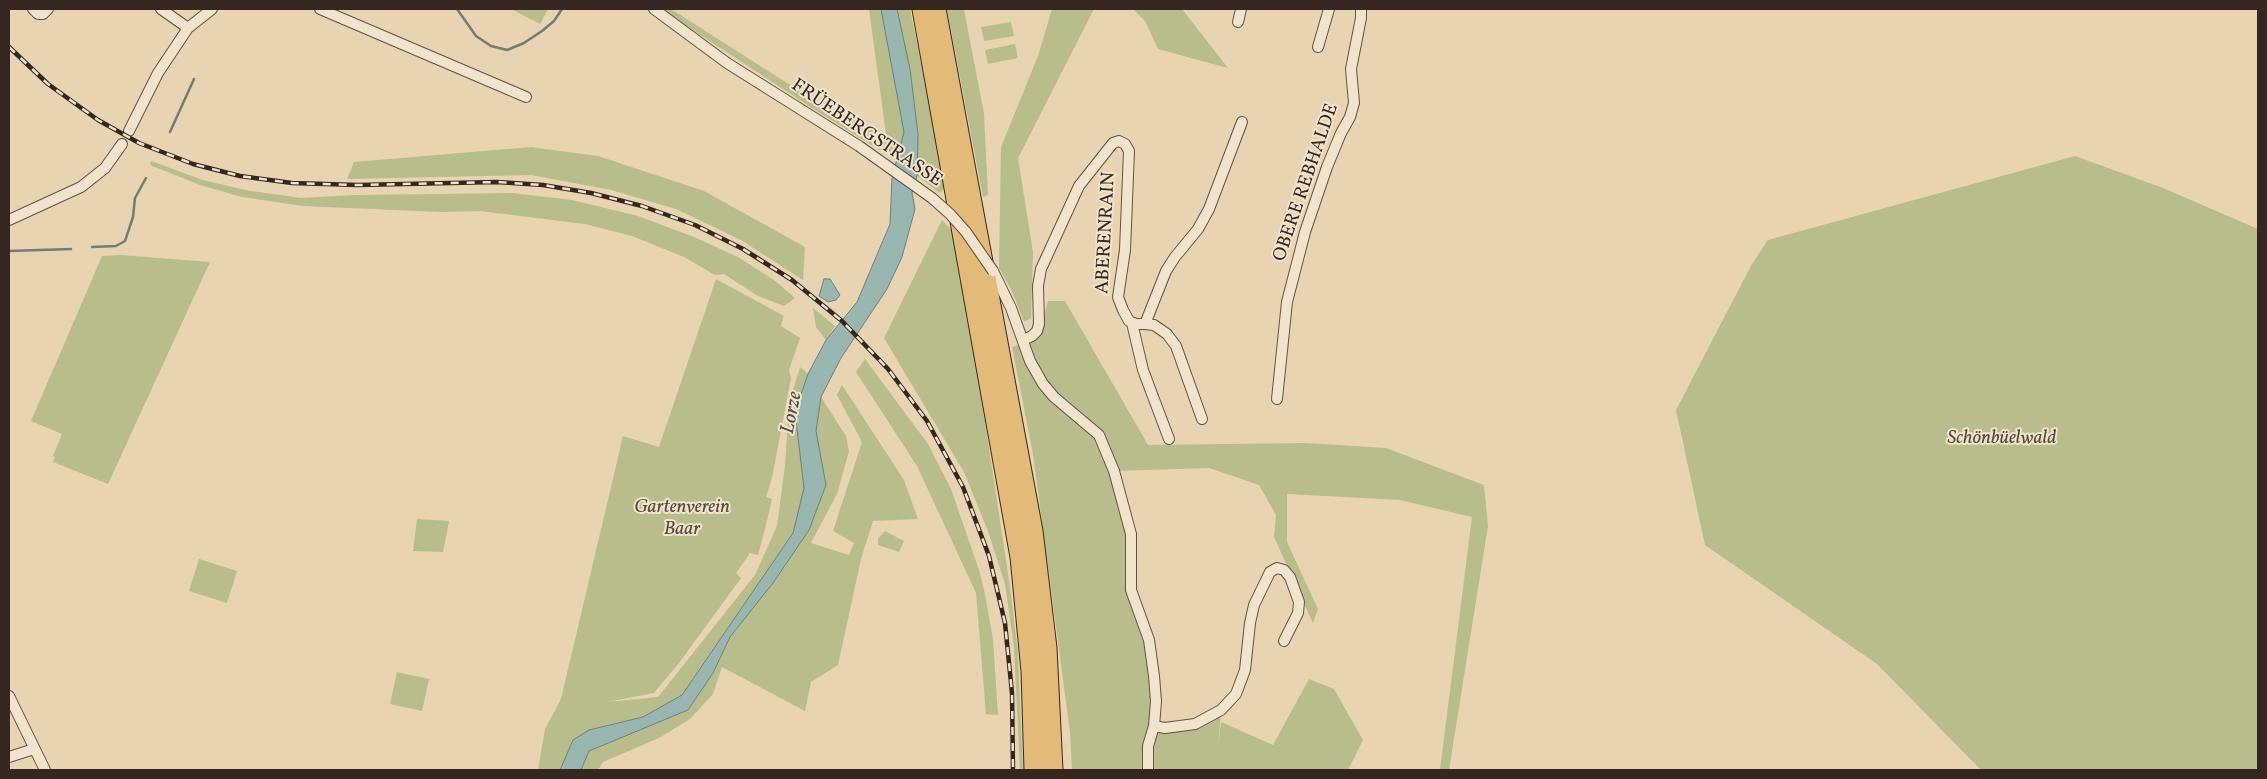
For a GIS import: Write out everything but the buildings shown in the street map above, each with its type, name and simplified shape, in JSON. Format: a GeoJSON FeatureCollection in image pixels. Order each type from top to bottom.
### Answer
{"type":"FeatureCollection","features":[{"type":"Feature","properties":{"kind":"highway"},"geometry":{"type":"LineString","coordinates":[[922,9],[1021,565],[1031,671],[1034,770]]}},
{"type":"Feature","properties":{"kind":"highway"},"geometry":{"type":"LineString","coordinates":[[936,9],[1033,531],[1047,648],[1053,770]]}},
{"type":"Feature","properties":{"kind":"street"},"geometry":{"type":"LineString","coordinates":[[36,11],[43,14],[48,9]]}},
{"type":"Feature","properties":{"kind":"street"},"geometry":{"type":"LineString","coordinates":[[161,9],[188,28]]}},
{"type":"Feature","properties":{"kind":"street"},"geometry":{"type":"LineString","coordinates":[[129,132],[158,73],[188,28],[212,9]]}},
{"type":"Feature","properties":{"kind":"street"},"geometry":{"type":"LineString","coordinates":[[320,9],[526,97]]}},
{"type":"Feature","properties":{"kind":"street","name":"FRÜEBERGSTRASSE"},"geometry":{"type":"LineString","coordinates":[[654,9],[727,63],[859,146],[932,198],[966,232],[993,271],[1018,326],[1030,361],[1043,384],[1054,397],[1099,435],[1114,471],[1131,534],[1131,590],[1150,640],[1156,701],[1154,726],[1148,746],[1148,770]]}},
{"type":"Feature","properties":{"kind":"street"},"geometry":{"type":"LineString","coordinates":[[1238,22],[1240,9]]}},
{"type":"Feature","properties":{"kind":"street"},"geometry":{"type":"LineString","coordinates":[[1318,48],[1329,9]]}},
{"type":"Feature","properties":{"kind":"street","name":"OBERE REBHALDE"},"geometry":{"type":"LineString","coordinates":[[1276,399],[1287,302],[1305,232],[1327,167],[1350,117],[1354,102],[1351,69],[1361,9]]}},
{"type":"Feature","properties":{"kind":"street"},"geometry":{"type":"LineString","coordinates":[[1145,324],[1166,271],[1198,229],[1209,209],[1242,122]]}},
{"type":"Feature","properties":{"kind":"street","name":"ABERENRAIN"},"geometry":{"type":"LineString","coordinates":[[1023,340],[1032,336],[1037,331],[1039,324],[1038,286],[1041,269],[1079,186],[1113,143],[1119,141],[1125,144],[1129,151],[1125,250],[1118,297],[1122,310],[1132,322]]}},
{"type":"Feature","properties":{"kind":"street"},"geometry":{"type":"LineString","coordinates":[[9,220],[81,187],[105,168],[122,144]]}},
{"type":"Feature","properties":{"kind":"street"},"geometry":{"type":"LineString","coordinates":[[1168,439],[1143,370],[1132,322],[1154,325],[1167,334],[1176,346],[1202,419]]}},
{"type":"Feature","properties":{"kind":"street"},"geometry":{"type":"LineString","coordinates":[[1154,726],[1165,728],[1195,724],[1221,710],[1232,699],[1240,687],[1245,670],[1254,605],[1270,572],[1277,568],[1284,570],[1290,577],[1299,602],[1298,612],[1284,641]]}},
{"type":"Feature","properties":{"kind":"street"},"geometry":{"type":"LineString","coordinates":[[9,696],[45,770]]}},
{"type":"Feature","properties":{"kind":"street"},"geometry":{"type":"LineString","coordinates":[[9,757],[34,749]]}},
{"type":"Feature","properties":{"kind":"green space"},"geometry":{"type":"Polygon","coordinates":[[[511,9],[548,9],[540,24],[511,9]]]}},
{"type":"Feature","properties":{"kind":"green space"},"geometry":{"type":"Polygon","coordinates":[[[664,9],[671,9],[823,106],[886,134],[869,9],[881,9],[904,132],[897,161],[812,108],[676,19],[664,9]]]}},
{"type":"Feature","properties":{"kind":"green space"},"geometry":{"type":"Polygon","coordinates":[[[897,9],[910,9],[946,187],[940,193],[917,176],[918,134],[910,69],[897,9]]]}},
{"type":"Feature","properties":{"kind":"green space"},"geometry":{"type":"Polygon","coordinates":[[[947,9],[964,9],[984,114],[988,195],[983,197],[947,9]]]}},
{"type":"Feature","properties":{"kind":"green space"},"geometry":{"type":"Polygon","coordinates":[[[1052,9],[1094,9],[1018,158],[1033,252],[1031,318],[1024,322],[1011,289],[999,268],[1001,147],[1038,56],[1052,9]]]}},
{"type":"Feature","properties":{"kind":"green space"},"geometry":{"type":"Polygon","coordinates":[[[1133,9],[1182,9],[1228,68],[1158,49],[1145,21],[1133,9]]]}},
{"type":"Feature","properties":{"kind":"green space"},"geometry":{"type":"Polygon","coordinates":[[[1011,22],[1014,36],[984,41],[981,27],[1011,22]]]}},
{"type":"Feature","properties":{"kind":"green space"},"geometry":{"type":"Polygon","coordinates":[[[1015,44],[1018,58],[988,64],[985,50],[1015,44]]]}},
{"type":"Feature","properties":{"kind":"green space"},"geometry":{"type":"Polygon","coordinates":[[[531,147],[598,156],[704,191],[805,247],[803,280],[741,240],[676,209],[611,190],[531,175],[347,179],[354,162],[531,147]]]}},
{"type":"Feature","properties":{"kind":"green space","name":"Schönbüelwald"},"geometry":{"type":"Polygon","coordinates":[[[2075,156],[2163,188],[2258,229],[2258,770],[1981,770],[1877,664],[1705,545],[1676,410],[1752,264],[1768,240],[2075,156]]]}},
{"type":"Feature","properties":{"kind":"green space"},"geometry":{"type":"Polygon","coordinates":[[[151,161],[203,180],[245,190],[301,198],[355,195],[513,193],[572,200],[638,216],[694,237],[738,257],[774,280],[795,298],[784,306],[758,296],[724,274],[715,275],[684,257],[632,236],[585,224],[480,211],[441,212],[303,206],[242,197],[200,185],[150,165],[151,161]]]}},
{"type":"Feature","properties":{"kind":"green space"},"geometry":{"type":"Polygon","coordinates":[[[942,220],[957,236],[1010,587],[1018,654],[1023,770],[1020,770],[1014,647],[1005,584],[988,531],[964,472],[884,338],[942,220]]]}},
{"type":"Feature","properties":{"kind":"green space"},"geometry":{"type":"Polygon","coordinates":[[[121,255],[210,262],[108,484],[53,462],[55,457],[53,456],[62,434],[31,421],[102,256],[121,255]]]}},
{"type":"Feature","properties":{"kind":"green space","name":"Gartenverein Baar"},"geometry":{"type":"Polygon","coordinates":[[[716,279],[784,316],[781,326],[800,338],[789,370],[791,378],[772,478],[766,497],[772,499],[767,521],[758,555],[750,553],[736,573],[741,578],[679,663],[654,693],[607,702],[658,697],[755,575],[777,526],[785,466],[789,403],[800,367],[808,374],[795,412],[804,488],[793,533],[682,695],[643,717],[589,730],[573,740],[560,770],[538,770],[545,729],[561,699],[623,436],[659,447],[716,279]]]}},
{"type":"Feature","properties":{"kind":"green space"},"geometry":{"type":"Polygon","coordinates":[[[1048,301],[1065,301],[1148,445],[1306,443],[1386,448],[1484,485],[1488,526],[1449,770],[1440,770],[1472,517],[1400,500],[1287,494],[1287,542],[1318,609],[1313,623],[1274,537],[1276,515],[1259,485],[1209,468],[1115,471],[1127,517],[1130,570],[1146,627],[1154,726],[1165,728],[1221,710],[1218,748],[1221,722],[1273,745],[1309,679],[1334,689],[1363,740],[1348,770],[1072,770],[1070,732],[1033,454],[1012,347],[1038,339],[1048,301]]]}},
{"type":"Feature","properties":{"kind":"green space"},"geometry":{"type":"Polygon","coordinates":[[[813,308],[835,326],[826,340],[816,327],[813,308]]]}},
{"type":"Feature","properties":{"kind":"green space"},"geometry":{"type":"Polygon","coordinates":[[[865,359],[928,444],[951,489],[979,570],[985,594],[993,640],[998,715],[986,714],[976,593],[917,466],[856,372],[865,359]]]}},
{"type":"Feature","properties":{"kind":"green space"},"geometry":{"type":"Polygon","coordinates":[[[842,385],[904,480],[918,519],[873,521],[861,559],[838,665],[811,682],[805,711],[722,667],[713,694],[690,719],[659,738],[603,762],[598,770],[581,770],[589,751],[688,710],[713,673],[730,637],[773,583],[809,530],[826,485],[816,431],[821,397],[846,436],[849,451],[837,494],[811,543],[849,555],[854,543],[833,531],[862,442],[837,395],[842,385]]]}},
{"type":"Feature","properties":{"kind":"green space"},"geometry":{"type":"Polygon","coordinates":[[[417,519],[449,521],[443,552],[413,551],[417,519]]]}},
{"type":"Feature","properties":{"kind":"green space"},"geometry":{"type":"Polygon","coordinates":[[[885,531],[904,541],[899,552],[878,545],[878,539],[885,531]]]}},
{"type":"Feature","properties":{"kind":"green space"},"geometry":{"type":"Polygon","coordinates":[[[199,559],[237,571],[227,603],[189,591],[199,559]]]}},
{"type":"Feature","properties":{"kind":"green space"},"geometry":{"type":"Polygon","coordinates":[[[397,672],[429,679],[422,711],[390,704],[397,672]]]}},
{"type":"Feature","properties":{"kind":"water"},"geometry":{"type":"Polygon","coordinates":[[[881,9],[897,9],[910,69],[918,134],[917,176],[912,193],[915,209],[902,257],[887,289],[841,358],[821,397],[816,431],[826,485],[809,530],[773,583],[730,637],[713,673],[688,710],[589,751],[581,770],[560,770],[573,740],[589,730],[643,717],[682,695],[793,533],[804,488],[795,412],[808,374],[826,340],[857,302],[890,224],[892,178],[904,132],[881,9]]]}},
{"type":"Feature","properties":{"kind":"water"},"geometry":{"type":"Polygon","coordinates":[[[824,279],[830,279],[840,295],[836,300],[828,302],[819,296],[824,279]]]}},
{"type":"Feature","properties":{"kind":"waterway"},"geometry":{"type":"LineString","coordinates":[[457,9],[476,36],[491,46],[507,50],[524,43],[542,31],[554,21],[562,9]]}},
{"type":"Feature","properties":{"kind":"waterway"},"geometry":{"type":"LineString","coordinates":[[170,132],[194,79]]}},
{"type":"Feature","properties":{"kind":"waterway"},"geometry":{"type":"LineString","coordinates":[[92,247],[116,246],[125,241],[133,217],[135,198],[146,178]]}},
{"type":"Feature","properties":{"kind":"waterway"},"geometry":{"type":"LineString","coordinates":[[9,251],[71,249]]}},
{"type":"Feature","properties":{"kind":"railway"},"geometry":{"type":"LineString","coordinates":[[9,47],[48,84],[98,120],[139,143],[193,164],[240,176],[292,183],[358,185],[497,182],[543,185],[591,193],[642,206],[695,225],[743,249],[792,280],[842,321],[888,369],[927,421],[963,487],[989,556],[1005,623],[1012,693],[1013,770]]}},
{"type":"Feature","properties":{"kind":"water label","name":"Lorze"},"geometry":{"type":"Point","coordinates":[793,413]}}]}
